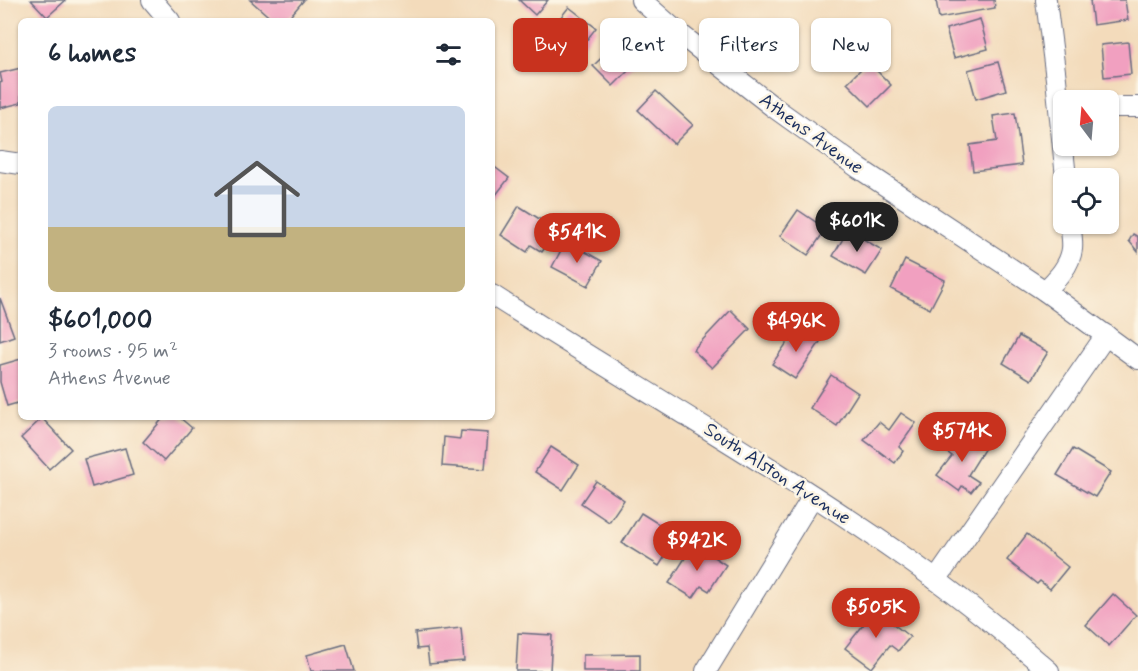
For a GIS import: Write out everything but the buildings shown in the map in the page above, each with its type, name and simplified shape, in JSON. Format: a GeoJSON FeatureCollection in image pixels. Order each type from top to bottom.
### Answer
{"type":"FeatureCollection","features":[{"type":"Feature","properties":{"kind":"street"},"geometry":{"type":"LineString","coordinates":[[152,0],[167,18]]}},
{"type":"Feature","properties":{"kind":"street","name":"Athens Avenue"},"geometry":{"type":"LineString","coordinates":[[640,0],[772,106],[842,157],[1045,291],[1138,359]]}},
{"type":"Feature","properties":{"kind":"street"},"geometry":{"type":"LineString","coordinates":[[1046,0],[1059,90]]}},
{"type":"Feature","properties":{"kind":"street"},"geometry":{"type":"LineString","coordinates":[[1119,107],[1138,107]]}},
{"type":"Feature","properties":{"kind":"street"},"geometry":{"type":"LineString","coordinates":[[0,161],[18,164]]}},
{"type":"Feature","properties":{"kind":"street"},"geometry":{"type":"LineString","coordinates":[[1045,291],[1060,276],[1068,262],[1072,249],[1071,234]]}},
{"type":"Feature","properties":{"kind":"street","name":"South Alston Avenue"},"geometry":{"type":"LineString","coordinates":[[495,297],[756,459],[909,560],[1049,671]]}},
{"type":"Feature","properties":{"kind":"street"},"geometry":{"type":"LineString","coordinates":[[936,580],[1106,335]]}},
{"type":"Feature","properties":{"kind":"street"},"geometry":{"type":"LineString","coordinates":[[706,671],[813,496]]}}]}
